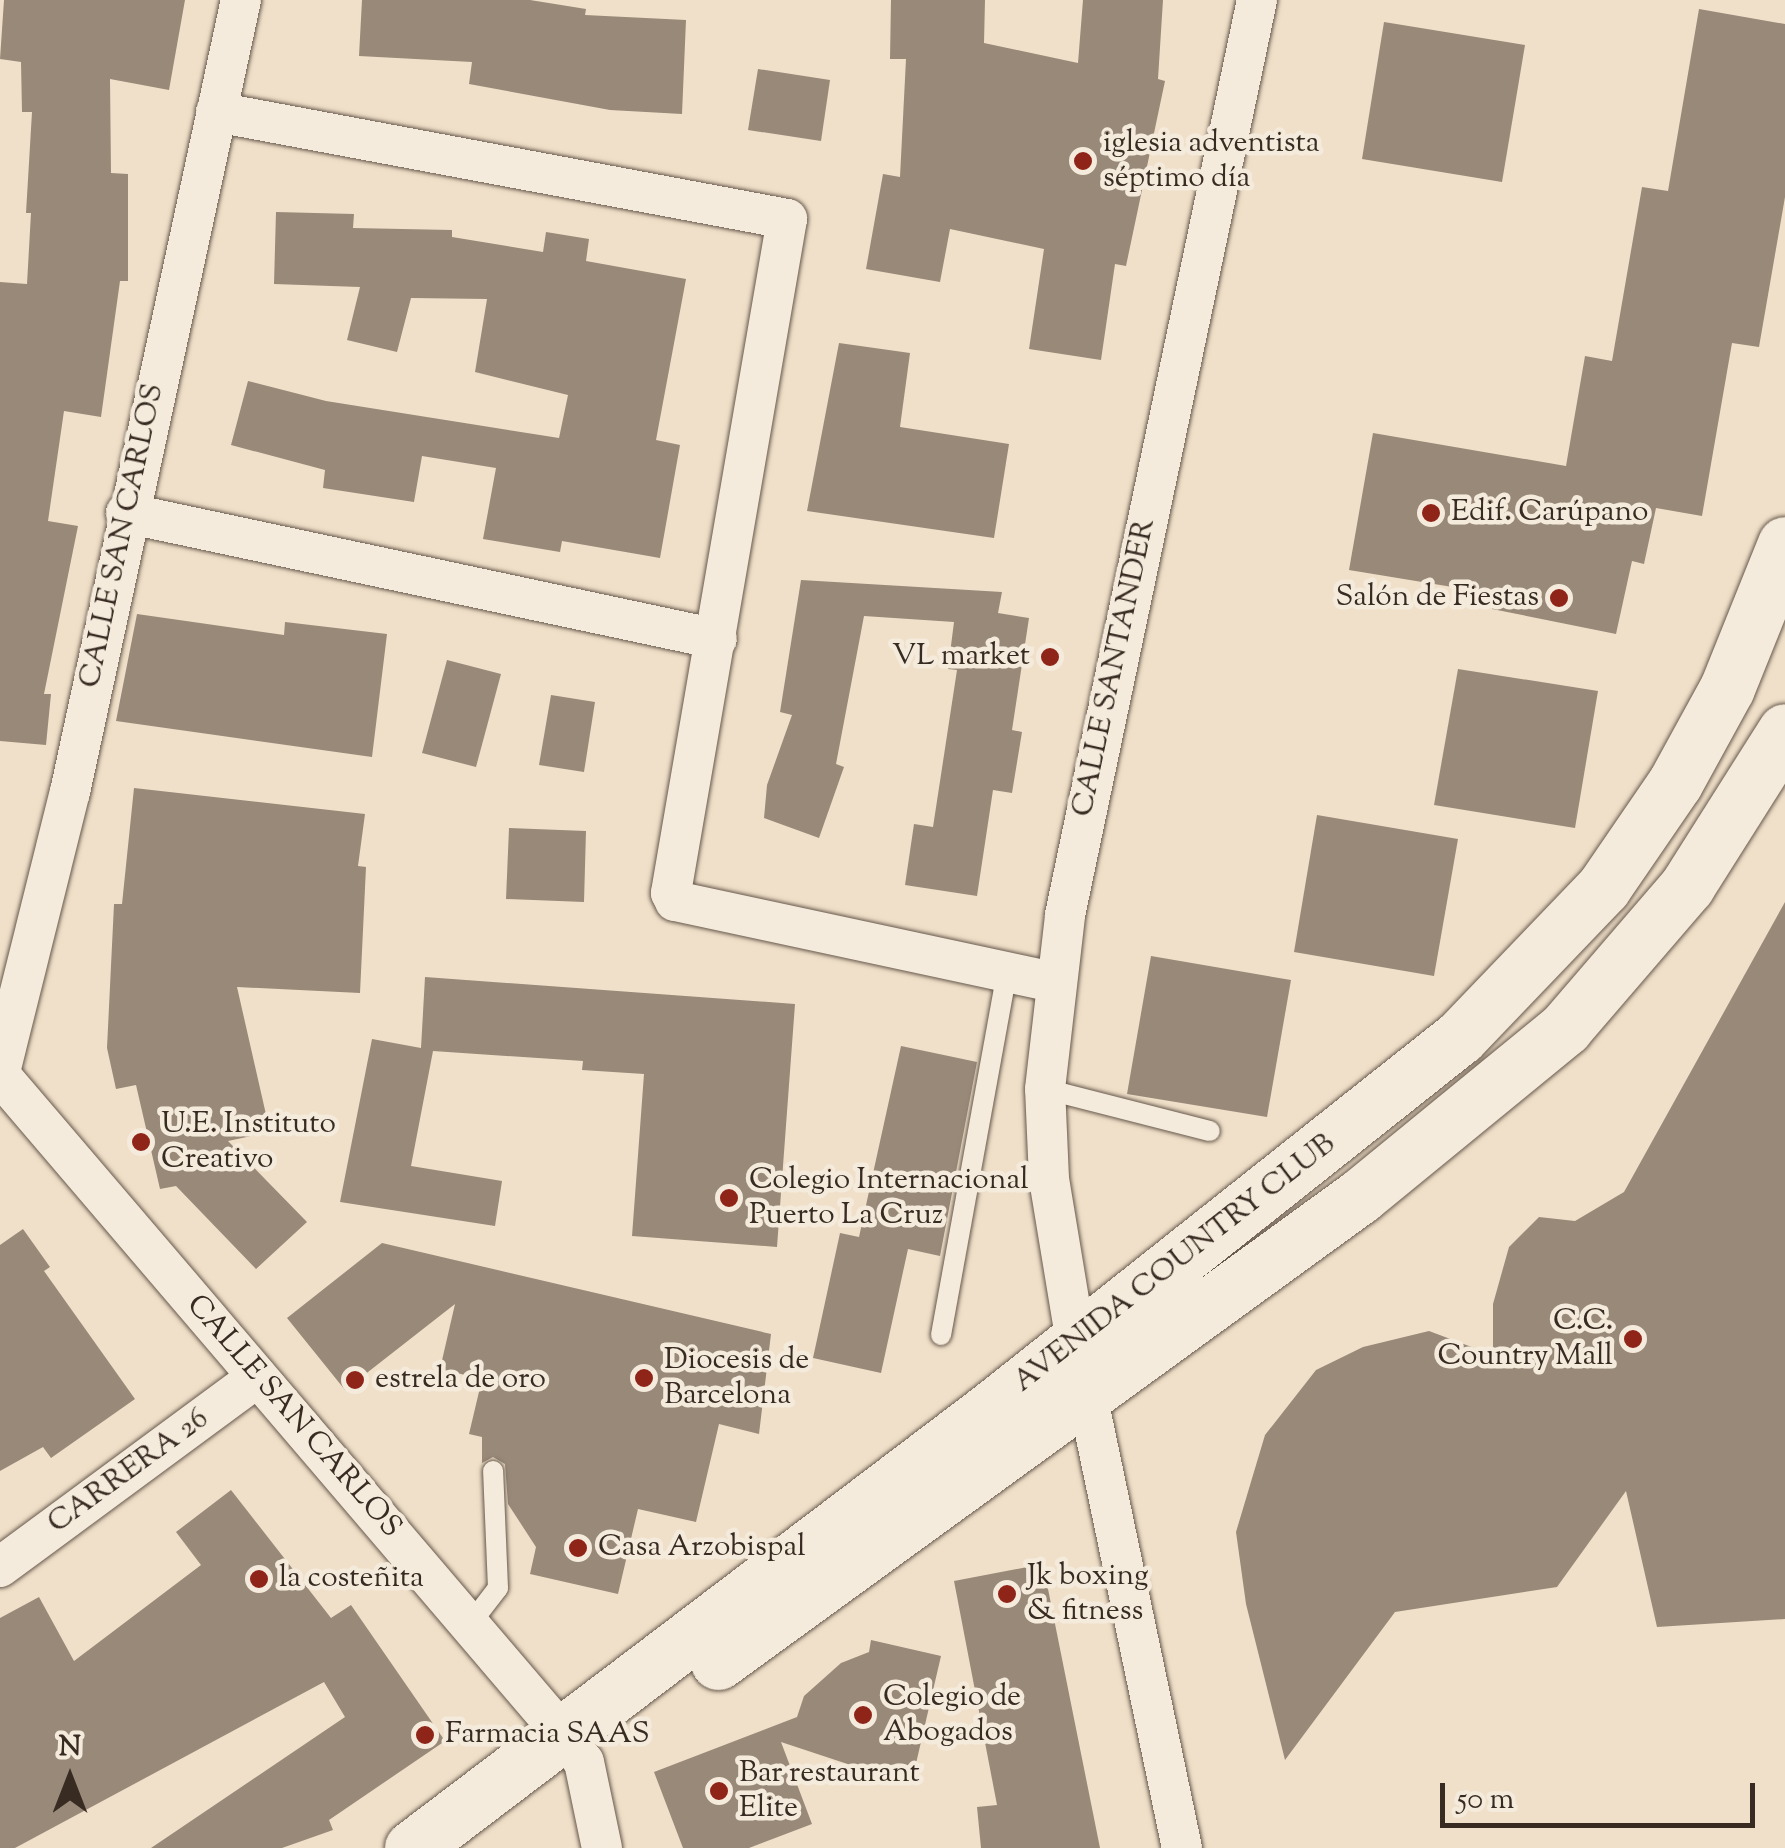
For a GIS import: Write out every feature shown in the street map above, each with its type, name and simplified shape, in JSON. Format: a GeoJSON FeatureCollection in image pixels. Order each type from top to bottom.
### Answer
{"type":"FeatureCollection","features":[{"type":"Feature","properties":{"kind":"street","name":"CALLE SAN CARLOS"},"geometry":{"type":"LineString","coordinates":[[241,0],[126,513],[70,792],[0,1073],[573,1748]]}},
{"type":"Feature","properties":{"kind":"street","name":"CALLE SANTANDER"},"geometry":{"type":"LineString","coordinates":[[1182,1848],[1081,1366],[1049,1179],[1046,1089],[1054,982],[1114,668],[1257,0]]}},
{"type":"Feature","properties":{"kind":"street"},"geometry":{"type":"LineString","coordinates":[[216,112],[787,219],[718,638],[670,893],[675,901],[1054,982]]}},
{"type":"Feature","properties":{"kind":"street"},"geometry":{"type":"LineString","coordinates":[[126,513],[718,638]]}},
{"type":"Feature","properties":{"kind":"street","name":"AVENIDA COUNTRY CLUB"},"geometry":{"type":"LineString","coordinates":[[412,1848],[573,1748],[1081,1366],[1460,1037],[1603,888],[1675,782],[1727,688],[1785,544]]}},
{"type":"Feature","properties":{"kind":"street","name":"AVENIDA COUNTRY CLUB"},"geometry":{"type":"LineString","coordinates":[[1081,1366],[1360,1196],[1565,1028],[1687,886],[1785,731]]}},
{"type":"Feature","properties":{"kind":"street","name":"CARRERA 26"},"geometry":{"type":"LineString","coordinates":[[0,1567],[258,1377]]}},
{"type":"Feature","properties":{"kind":"street"},"geometry":{"type":"LineString","coordinates":[[573,1748],[602,1848]]}},
{"type":"Feature","properties":{"kind":"street","name":"AVENIDA COUNTRY CLUB"},"geometry":{"type":"LineString","coordinates":[[472,1848],[573,1748]]}},
{"type":"Feature","properties":{"kind":"lane"},"geometry":{"type":"LineString","coordinates":[[941,1335],[1007,972]]}},
{"type":"Feature","properties":{"kind":"lane"},"geometry":{"type":"LineString","coordinates":[[1046,1089],[1210,1131]]}},
{"type":"Feature","properties":{"kind":"lane"},"geometry":{"type":"LineString","coordinates":[[471,1624],[498,1588],[494,1471]]}},
{"type":"Feature","properties":{"kind":"building"},"geometry":{"type":"Polygon","coordinates":[[[4,0],[185,0],[169,90],[110,79],[111,173],[128,174],[128,281],[120,281],[101,417],[64,411],[48,521],[78,526],[44,694],[51,694],[46,745],[0,741],[0,282],[27,284],[31,213],[26,213],[32,112],[22,112],[21,62],[0,59],[4,0]]]}},
{"type":"Feature","properties":{"kind":"building"},"geometry":{"type":"Polygon","coordinates":[[[362,0],[530,0],[586,9],[585,15],[686,20],[682,114],[610,110],[469,84],[472,62],[359,56],[362,0]]]}},
{"type":"Feature","properties":{"kind":"building"},"geometry":{"type":"Polygon","coordinates":[[[891,0],[985,0],[984,43],[1078,63],[1083,0],[1163,0],[1158,79],[1165,81],[1126,266],[1115,264],[1101,360],[1029,349],[1044,249],[950,229],[940,282],[866,269],[883,174],[900,177],[906,59],[890,59],[891,0]]]}},
{"type":"Feature","properties":{"kind":"building"},"geometry":{"type":"Polygon","coordinates":[[[1699,9],[1785,24],[1785,197],[1759,347],[1732,343],[1702,516],[1656,508],[1644,564],[1632,561],[1616,634],[1492,609],[1495,594],[1349,570],[1373,433],[1566,466],[1585,356],[1612,361],[1642,187],[1668,191],[1699,9]]]}},
{"type":"Feature","properties":{"kind":"building"},"geometry":{"type":"Polygon","coordinates":[[[1384,22],[1525,45],[1502,182],[1362,159],[1384,22]]]}},
{"type":"Feature","properties":{"kind":"building"},"geometry":{"type":"Polygon","coordinates":[[[758,69],[830,80],[821,141],[748,130],[758,69]]]}},
{"type":"Feature","properties":{"kind":"building"},"geometry":{"type":"Polygon","coordinates":[[[276,212],[354,214],[353,228],[452,230],[452,237],[543,252],[546,232],[589,239],[586,261],[686,279],[656,440],[680,445],[660,558],[562,541],[560,552],[483,539],[496,468],[422,456],[414,502],[323,488],[325,470],[231,445],[248,381],[326,401],[559,438],[568,395],[475,372],[487,299],[411,298],[397,352],[347,340],[360,287],[274,284],[276,212]]]}},
{"type":"Feature","properties":{"kind":"building"},"geometry":{"type":"Polygon","coordinates":[[[839,343],[910,353],[900,427],[1009,444],[994,538],[807,511],[839,343]]]}},
{"type":"Feature","properties":{"kind":"building"},"geometry":{"type":"Polygon","coordinates":[[[801,580],[1002,592],[998,613],[1029,618],[1012,730],[1022,732],[1012,793],[993,790],[977,896],[905,885],[914,824],[933,827],[957,670],[948,669],[954,622],[864,616],[836,764],[844,767],[819,838],[764,818],[767,785],[792,715],[780,712],[801,580]]]}},
{"type":"Feature","properties":{"kind":"building"},"geometry":{"type":"Polygon","coordinates":[[[137,614],[284,635],[285,622],[387,634],[372,757],[116,721],[137,614]]]}},
{"type":"Feature","properties":{"kind":"building"},"geometry":{"type":"Polygon","coordinates":[[[447,660],[501,674],[476,767],[422,753],[447,660]]]}},
{"type":"Feature","properties":{"kind":"building"},"geometry":{"type":"Polygon","coordinates":[[[1458,669],[1598,691],[1575,828],[1434,805],[1458,669]]]}},
{"type":"Feature","properties":{"kind":"building"},"geometry":{"type":"Polygon","coordinates":[[[551,695],[595,702],[584,772],[539,765],[551,695]]]}},
{"type":"Feature","properties":{"kind":"building"},"geometry":{"type":"Polygon","coordinates":[[[134,788],[365,814],[358,866],[366,867],[360,993],[237,987],[270,1132],[228,1141],[307,1222],[256,1269],[176,1186],[160,1189],[136,1085],[116,1089],[107,1048],[114,904],[122,904],[134,788]]]}},
{"type":"Feature","properties":{"kind":"building"},"geometry":{"type":"Polygon","coordinates":[[[1317,815],[1458,839],[1434,976],[1294,952],[1317,815]]]}},
{"type":"Feature","properties":{"kind":"building"},"geometry":{"type":"Polygon","coordinates":[[[509,828],[586,831],[584,902],[506,899],[509,828]]]}},
{"type":"Feature","properties":{"kind":"building","name":"C.C. Country Mall"},"geometry":{"type":"Polygon","coordinates":[[[1785,902],[1785,1619],[1657,1627],[1626,1491],[1557,1587],[1395,1612],[1285,1760],[1246,1604],[1236,1532],[1265,1435],[1316,1370],[1363,1347],[1429,1331],[1493,1355],[1493,1304],[1509,1247],[1539,1217],[1575,1221],[1624,1192],[1785,902]]]}},
{"type":"Feature","properties":{"kind":"building"},"geometry":{"type":"Polygon","coordinates":[[[1151,956],[1291,980],[1267,1117],[1127,1094],[1151,956]]]}},
{"type":"Feature","properties":{"kind":"building"},"geometry":{"type":"Polygon","coordinates":[[[425,977],[795,1004],[777,1247],[632,1236],[644,1074],[582,1070],[583,1061],[433,1051],[411,1166],[502,1181],[495,1226],[340,1202],[372,1039],[421,1048],[425,977]]]}},
{"type":"Feature","properties":{"kind":"building","name":"Colegio Internacional Puerto La Cruz"},"geometry":{"type":"Polygon","coordinates":[[[901,1046],[977,1062],[940,1256],[908,1249],[881,1373],[813,1358],[840,1233],[859,1237],[901,1046]]]}},
{"type":"Feature","properties":{"kind":"building"},"geometry":{"type":"Polygon","coordinates":[[[23,1229],[50,1267],[44,1271],[135,1399],[51,1458],[43,1447],[0,1471],[0,1245],[23,1229]]]}},
{"type":"Feature","properties":{"kind":"building","name":"Casa Arzobispal"},"geometry":{"type":"Polygon","coordinates":[[[382,1243],[771,1334],[759,1434],[719,1424],[696,1522],[638,1509],[618,1594],[530,1574],[536,1547],[508,1504],[505,1464],[493,1457],[482,1463],[482,1437],[469,1434],[482,1379],[440,1369],[455,1304],[345,1390],[287,1318],[382,1243]]]}},
{"type":"Feature","properties":{"kind":"building"},"geometry":{"type":"Polygon","coordinates":[[[231,1490],[331,1618],[351,1605],[445,1741],[329,1820],[333,1830],[282,1848],[151,1848],[345,1717],[324,1682],[15,1848],[0,1848],[0,1618],[39,1597],[74,1661],[201,1565],[176,1532],[231,1490]]]}},
{"type":"Feature","properties":{"kind":"building"},"geometry":{"type":"Polygon","coordinates":[[[1043,1564],[1100,1848],[981,1848],[977,1807],[997,1805],[954,1581],[1043,1564]]]}},
{"type":"Feature","properties":{"kind":"building"},"geometry":{"type":"Polygon","coordinates":[[[871,1640],[941,1656],[911,1785],[781,1742],[812,1824],[749,1848],[683,1848],[654,1772],[797,1717],[804,1696],[841,1663],[869,1652],[871,1640]]]}},
{"type":"Feature","properties":{"kind":"place","name":"iglesia adventista séptimo día"},"geometry":{"type":"Point","coordinates":[1083,161]}},
{"type":"Feature","properties":{"kind":"place","name":"Edif. Carúpano"},"geometry":{"type":"Point","coordinates":[1431,513]}},
{"type":"Feature","properties":{"kind":"place","name":"Salón de Fiestas"},"geometry":{"type":"Point","coordinates":[1559,598]}},
{"type":"Feature","properties":{"kind":"place","name":"VL market"},"geometry":{"type":"Point","coordinates":[1050,657]}},
{"type":"Feature","properties":{"kind":"place","name":"U.E. Instituto Creativo"},"geometry":{"type":"Point","coordinates":[141,1142]}},
{"type":"Feature","properties":{"kind":"place","name":"Colegio Internacional Puerto La Cruz"},"geometry":{"type":"Point","coordinates":[729,1198]}},
{"type":"Feature","properties":{"kind":"place","name":"C.C. Country Mall"},"geometry":{"type":"Point","coordinates":[1633,1339]}},
{"type":"Feature","properties":{"kind":"place","name":"Diocesis de Barcelona"},"geometry":{"type":"Point","coordinates":[644,1378]}},
{"type":"Feature","properties":{"kind":"place","name":"estrela de oro"},"geometry":{"type":"Point","coordinates":[355,1380]}},
{"type":"Feature","properties":{"kind":"place","name":"Casa Arzobispal"},"geometry":{"type":"Point","coordinates":[578,1548]}},
{"type":"Feature","properties":{"kind":"place","name":"la costeñita"},"geometry":{"type":"Point","coordinates":[259,1579]}},
{"type":"Feature","properties":{"kind":"place","name":"Jk boxing & fitness"},"geometry":{"type":"Point","coordinates":[1007,1594]}},
{"type":"Feature","properties":{"kind":"place","name":"Colegio de Abogados"},"geometry":{"type":"Point","coordinates":[863,1715]}},
{"type":"Feature","properties":{"kind":"place","name":"Farmacia SAAS"},"geometry":{"type":"Point","coordinates":[425,1735]}},
{"type":"Feature","properties":{"kind":"place","name":"Bar restaurant Elite"},"geometry":{"type":"Point","coordinates":[719,1791]}}]}
